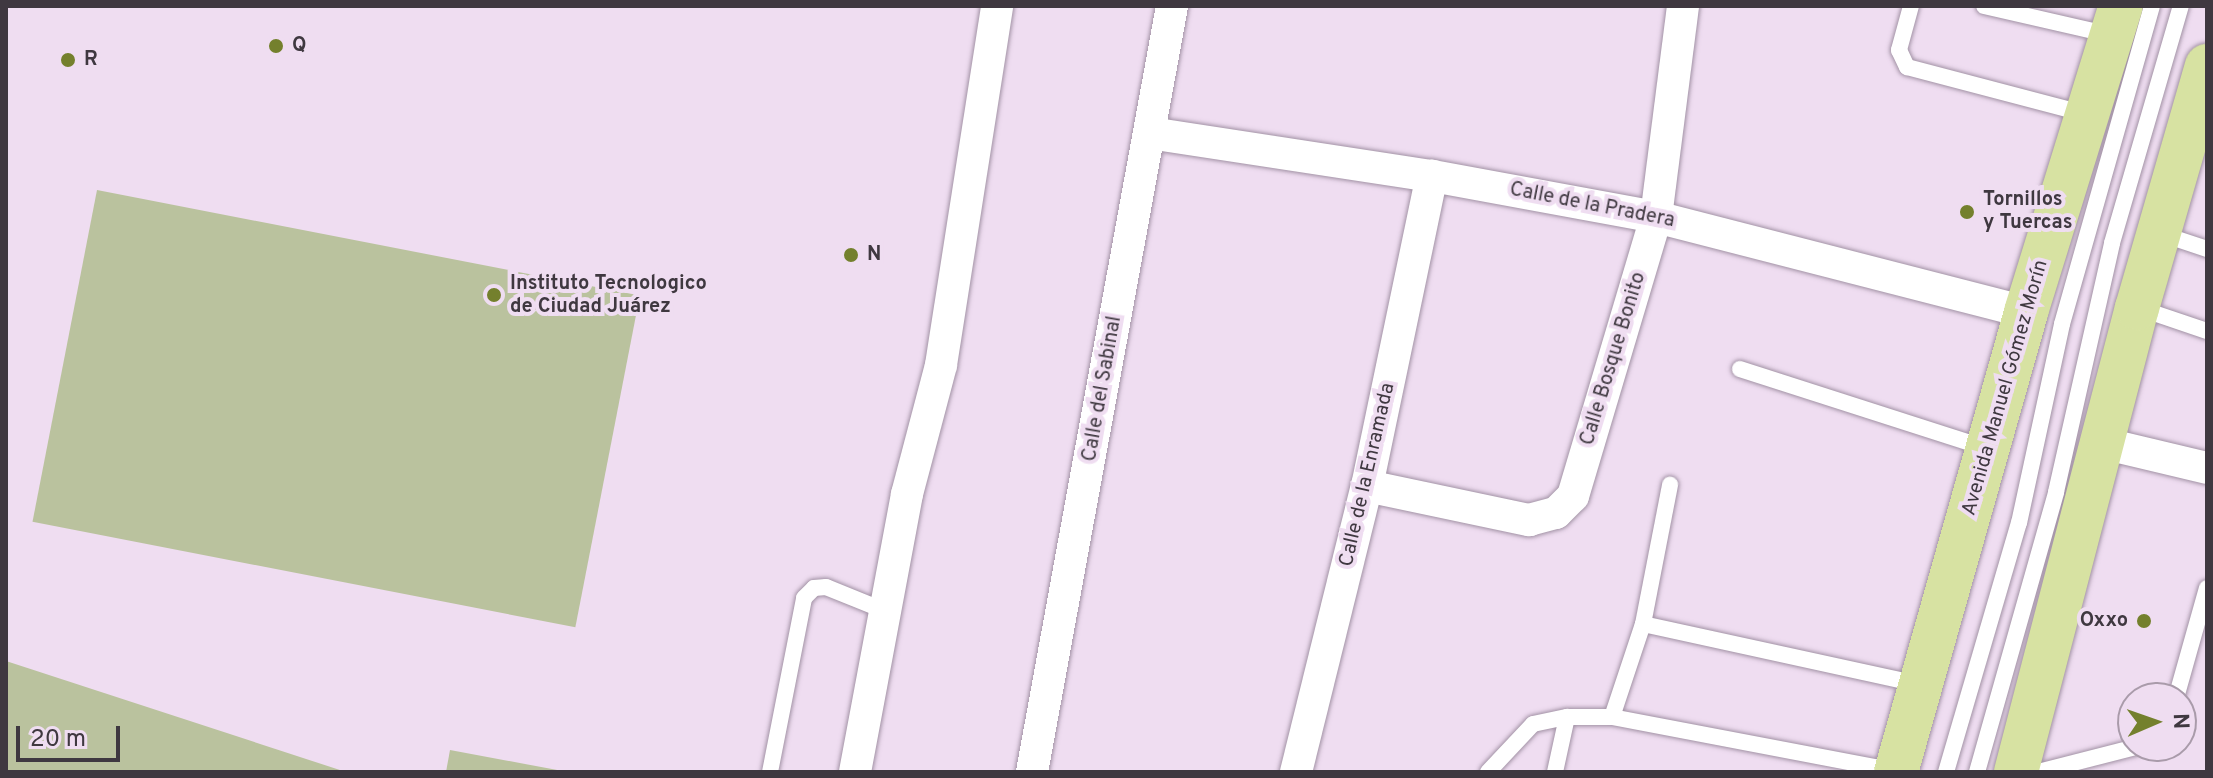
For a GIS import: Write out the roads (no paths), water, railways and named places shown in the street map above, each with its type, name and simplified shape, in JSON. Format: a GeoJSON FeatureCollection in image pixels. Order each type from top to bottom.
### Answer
{"type":"FeatureCollection","features":[{"type":"Feature","properties":{"kind":"main road","name":"Avenida Manuel Gómez Morín"},"geometry":{"type":"LineString","coordinates":[[1903,763],[1920,685],[2026,312],[2117,21]]}},
{"type":"Feature","properties":{"kind":"main road"},"geometry":{"type":"LineString","coordinates":[[2016,772],[2137,308],[2159,233],[2199,125],[2207,66]]}},
{"type":"Feature","properties":{"kind":"street"},"geometry":{"type":"LineString","coordinates":[[855,772],[883,610],[941,365],[997,6]]}},
{"type":"Feature","properties":{"kind":"street","name":"Calle del Sabinal"},"geometry":{"type":"LineString","coordinates":[[1032,772],[1172,6]]}},
{"type":"Feature","properties":{"kind":"street","name":"Calle Bosque Bonito"},"geometry":{"type":"LineString","coordinates":[[1367,486],[1529,520],[1566,506],[1656,217],[1683,6]]}},
{"type":"Feature","properties":{"kind":"street","name":"Calle de la Pradera"},"geometry":{"type":"LineString","coordinates":[[1150,133],[1432,176],[1656,217],[2026,312]]}},
{"type":"Feature","properties":{"kind":"street","name":"Calle de la Enramada"},"geometry":{"type":"LineString","coordinates":[[1296,772],[1367,486],[1432,176]]}},
{"type":"Feature","properties":{"kind":"street"},"geometry":{"type":"LineString","coordinates":[[2102,443],[2207,468]]}},
{"type":"Feature","properties":{"kind":"lane"},"geometry":{"type":"LineString","coordinates":[[1911,6],[1899,50],[1907,67],[2088,115]]}},
{"type":"Feature","properties":{"kind":"lane"},"geometry":{"type":"LineString","coordinates":[[1984,6],[2117,21]]}},
{"type":"Feature","properties":{"kind":"lane"},"geometry":{"type":"LineString","coordinates":[[1946,772],[2019,523],[2062,324],[2152,6]]}},
{"type":"Feature","properties":{"kind":"lane"},"geometry":{"type":"LineString","coordinates":[[1977,772],[2056,492],[2112,243],[2181,6]]}},
{"type":"Feature","properties":{"kind":"lane"},"geometry":{"type":"LineString","coordinates":[[2159,233],[2207,249]]}},
{"type":"Feature","properties":{"kind":"lane"},"geometry":{"type":"LineString","coordinates":[[2137,308],[2207,331]]}},
{"type":"Feature","properties":{"kind":"lane"},"geometry":{"type":"LineString","coordinates":[[1740,369],[1989,449]]}},
{"type":"Feature","properties":{"kind":"lane"},"geometry":{"type":"LineString","coordinates":[[1612,717],[1643,624],[1670,485]]}},
{"type":"Feature","properties":{"kind":"lane"},"geometry":{"type":"LineString","coordinates":[[770,772],[809,591],[826,587],[883,610]]}},
{"type":"Feature","properties":{"kind":"lane"},"geometry":{"type":"LineString","coordinates":[[2181,682],[2207,588]]}},
{"type":"Feature","properties":{"kind":"lane"},"geometry":{"type":"LineString","coordinates":[[1643,624],[1920,685]]}},
{"type":"Feature","properties":{"kind":"lane"},"geometry":{"type":"LineString","coordinates":[[1555,772],[1567,717]]}},
{"type":"Feature","properties":{"kind":"lane"},"geometry":{"type":"LineString","coordinates":[[1488,772],[1533,724],[1567,717],[1612,717],[1903,763]]}},
{"type":"Feature","properties":{"kind":"lane"},"geometry":{"type":"LineString","coordinates":[[2038,772],[2117,752]]}},
{"type":"Feature","properties":{"kind":"place","name":"Q"},"geometry":{"type":"Point","coordinates":[276,46]}},
{"type":"Feature","properties":{"kind":"place","name":"R"},"geometry":{"type":"Point","coordinates":[68,60]}},
{"type":"Feature","properties":{"kind":"place","name":"Tornillos y Tuercas"},"geometry":{"type":"Point","coordinates":[1967,212]}},
{"type":"Feature","properties":{"kind":"place","name":"N"},"geometry":{"type":"Point","coordinates":[851,255]}},
{"type":"Feature","properties":{"kind":"place","name":"Instituto Tecnologico de Ciudad Juárez"},"geometry":{"type":"Point","coordinates":[494,295]}},
{"type":"Feature","properties":{"kind":"place","name":"Oxxo"},"geometry":{"type":"Point","coordinates":[2144,621]}}]}
